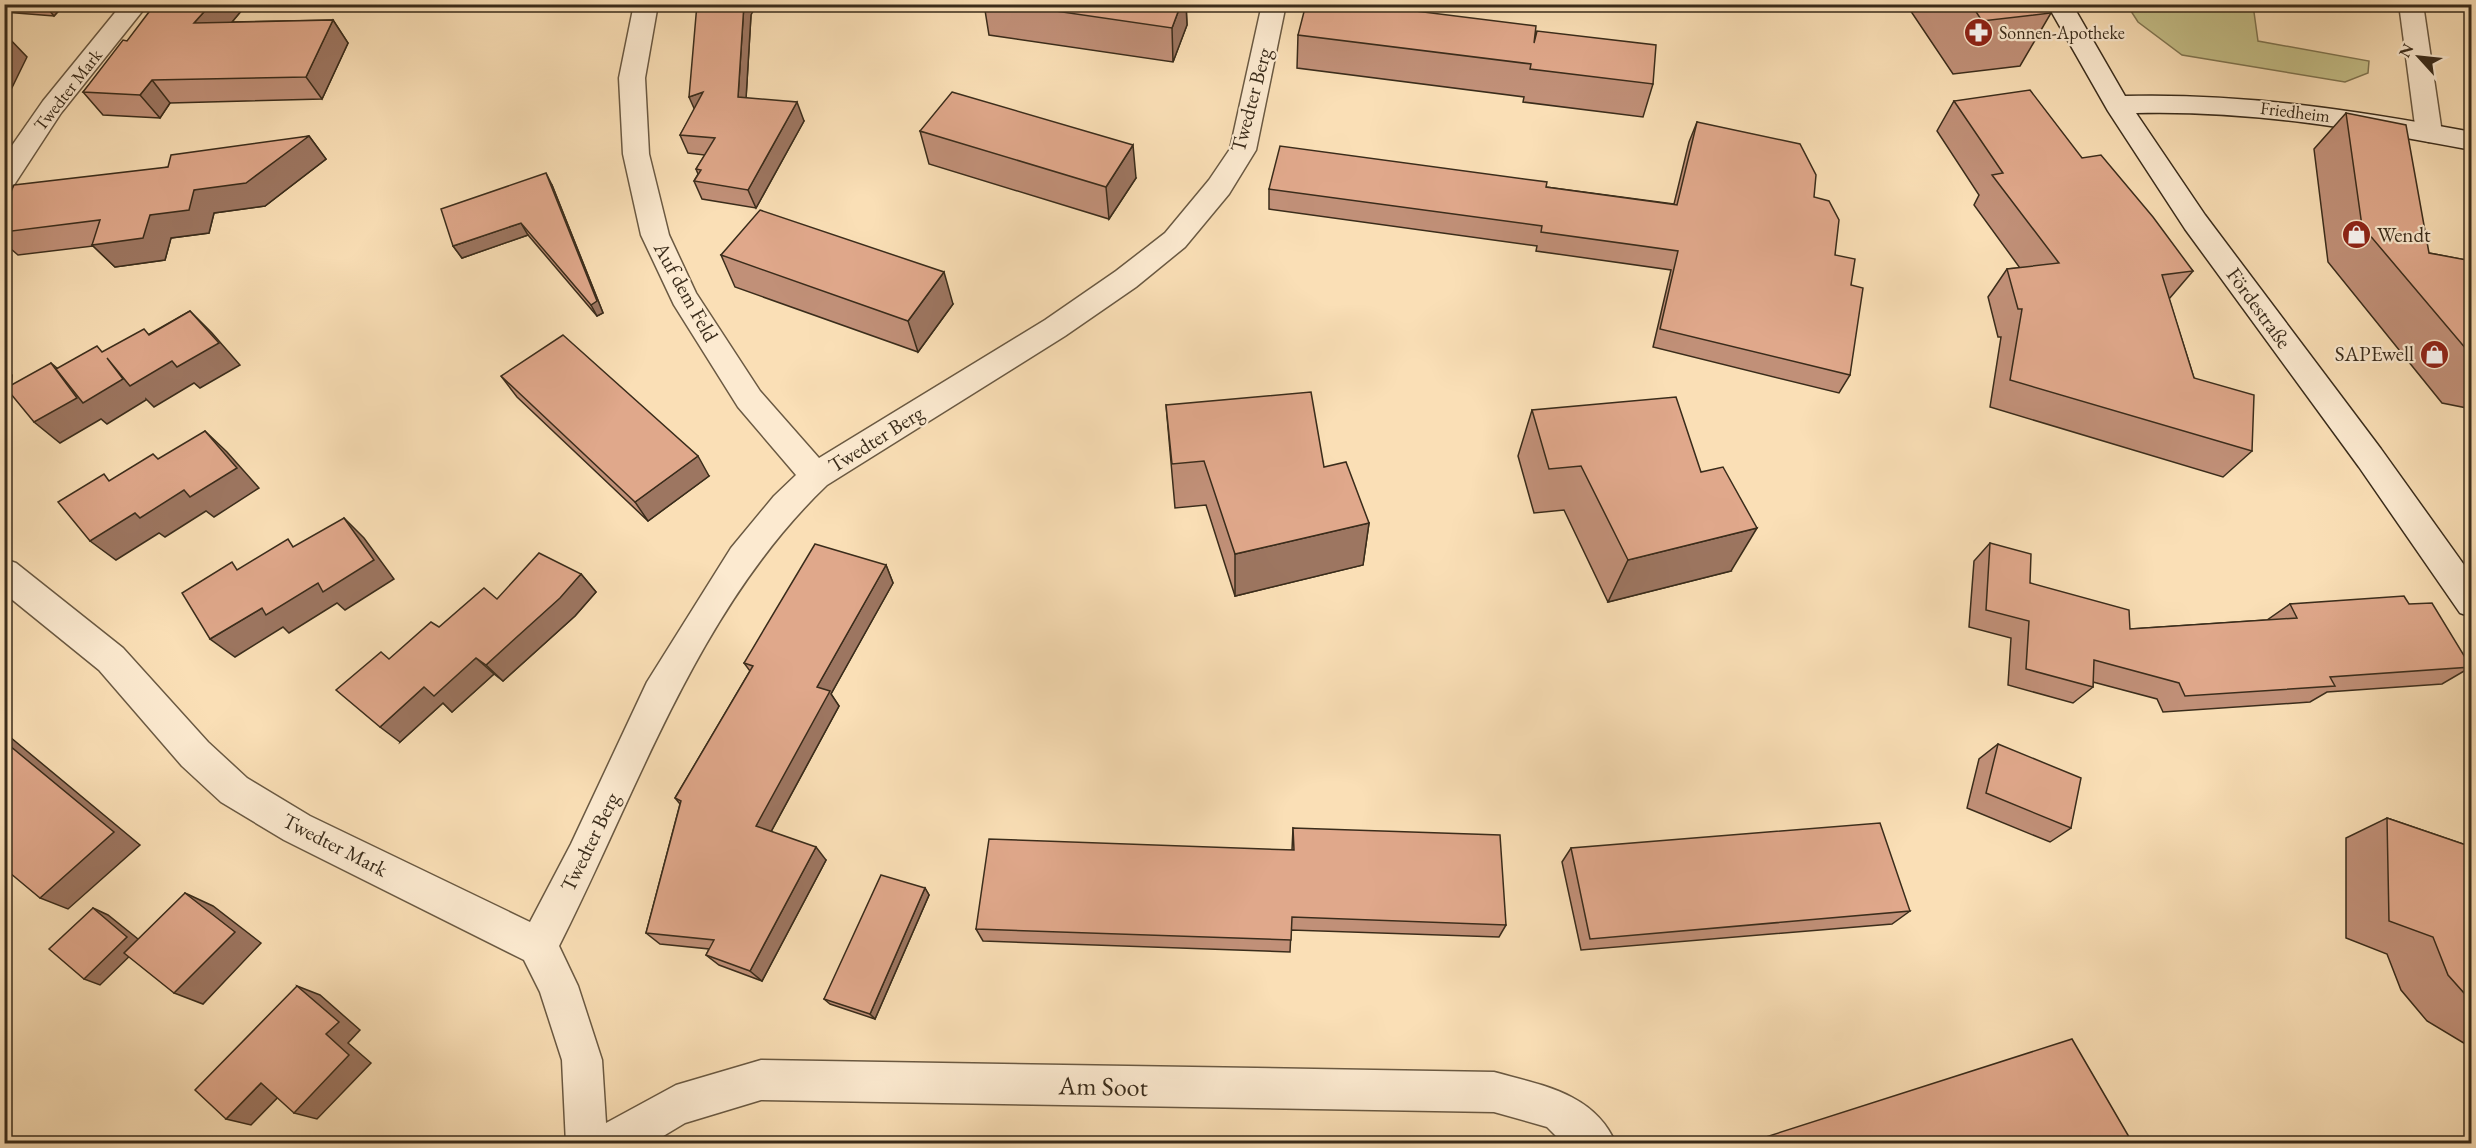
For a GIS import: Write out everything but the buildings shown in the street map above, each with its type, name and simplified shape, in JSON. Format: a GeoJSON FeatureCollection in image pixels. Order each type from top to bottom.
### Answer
{"type":"FeatureCollection","features":[{"type":"Feature","properties":{"kind":"street","name":"Twedter Mark"},"geometry":{"type":"LineString","coordinates":[[4,178],[52,107],[136,4]]}},
{"type":"Feature","properties":{"kind":"street","name":"Auf dem Feld"},"geometry":{"type":"LineString","coordinates":[[646,4],[632,78],[636,154],[655,235],[684,297],[749,399],[816,476]]}},
{"type":"Feature","properties":{"kind":"street","name":"Twedter Berg"},"geometry":{"type":"LineString","coordinates":[[538,946],[585,857],[659,693],[743,558],[785,505],[816,476],[1055,328],[1126,279],[1175,240],[1219,187],[1243,150],[1274,4]]}},
{"type":"Feature","properties":{"kind":"street","name":"Fördestraße"},"geometry":{"type":"LineString","coordinates":[[2059,4],[2117,105],[2195,222],[2370,458],[2472,603]]}},
{"type":"Feature","properties":{"kind":"street"},"geometry":{"type":"LineString","coordinates":[[2411,4],[2429,133]]}},
{"type":"Feature","properties":{"kind":"street","name":"Friedheim"},"geometry":{"type":"LineString","coordinates":[[2117,105],[2242,106],[2319,114],[2472,141]]}},
{"type":"Feature","properties":{"kind":"street","name":"Twedter Mark"},"geometry":{"type":"LineString","coordinates":[[4,573],[111,659],[195,754],[234,790],[297,828],[538,946]]}},
{"type":"Feature","properties":{"kind":"street"},"geometry":{"type":"LineString","coordinates":[[538,946],[558,986],[582,1060],[587,1143]]}},
{"type":"Feature","properties":{"kind":"street","name":"Am Soot"},"geometry":{"type":"LineString","coordinates":[[610,1143],[676,1105],[761,1080],[1494,1092],[1559,1110],[1595,1143]]}},
{"type":"Feature","properties":{"kind":"shaded area"},"geometry":{"type":"Polygon","coordinates":[[[2127,5],[2253,5],[2258,41],[2369,61],[2368,73],[2345,82],[2182,55],[2138,22],[2127,5]]]}},
{"type":"Feature","properties":{"kind":"place","name":"Sonnen-Apotheke"},"geometry":{"type":"Point","coordinates":[1978,33]}},
{"type":"Feature","properties":{"kind":"place","name":"Wendt"},"geometry":{"type":"Point","coordinates":[2356,235]}},
{"type":"Feature","properties":{"kind":"place","name":"SAPEwell"},"geometry":{"type":"Point","coordinates":[2435,354]}}]}
